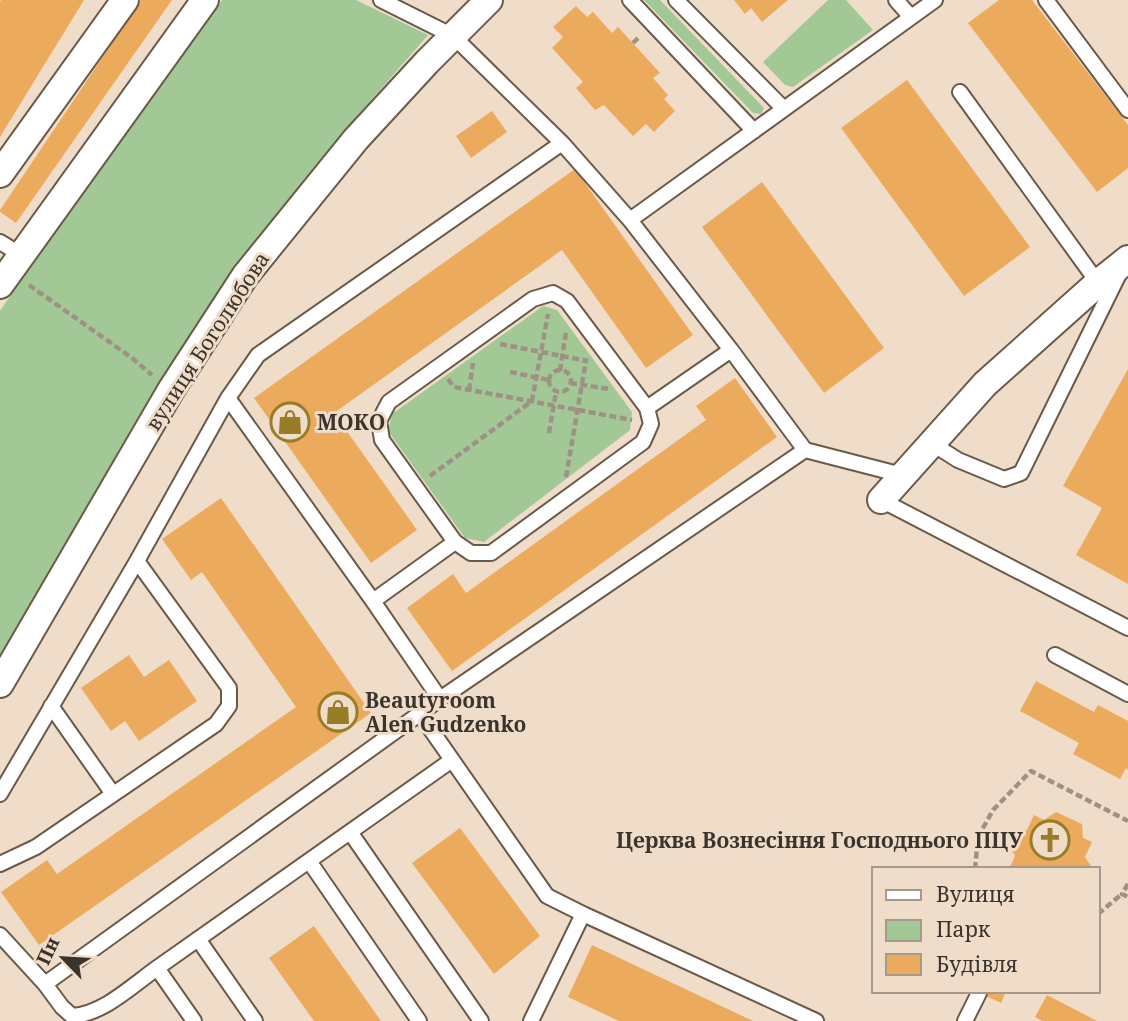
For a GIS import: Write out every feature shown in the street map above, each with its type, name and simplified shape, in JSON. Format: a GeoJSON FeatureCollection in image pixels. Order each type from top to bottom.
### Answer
{"type":"FeatureCollection","features":[{"type":"Feature","properties":{"kind":"street"},"geometry":{"type":"LineString","coordinates":[[0,174],[125,0]]}},
{"type":"Feature","properties":{"kind":"street"},"geometry":{"type":"LineString","coordinates":[[8,263],[205,0]]}},
{"type":"Feature","properties":{"kind":"street","name":"вулиця Боголюбова"},"geometry":{"type":"LineString","coordinates":[[0,684],[171,390],[245,276],[356,139],[489,0]]}},
{"type":"Feature","properties":{"kind":"street"},"geometry":{"type":"LineString","coordinates":[[881,500],[985,384],[1126,261]]}},
{"type":"Feature","properties":{"kind":"lane"},"geometry":{"type":"LineString","coordinates":[[381,0],[453,36],[562,143],[630,220],[805,450],[902,475]]}},
{"type":"Feature","properties":{"kind":"lane"},"geometry":{"type":"LineString","coordinates":[[630,0],[754,131]]}},
{"type":"Feature","properties":{"kind":"lane"},"geometry":{"type":"LineString","coordinates":[[676,0],[784,109]]}},
{"type":"Feature","properties":{"kind":"lane"},"geometry":{"type":"LineString","coordinates":[[896,0],[911,17]]}},
{"type":"Feature","properties":{"kind":"lane"},"geometry":{"type":"LineString","coordinates":[[630,220],[935,0]]}},
{"type":"Feature","properties":{"kind":"lane"},"geometry":{"type":"LineString","coordinates":[[1046,0],[1128,110]]}},
{"type":"Feature","properties":{"kind":"lane"},"geometry":{"type":"LineString","coordinates":[[960,92],[1098,283]]}},
{"type":"Feature","properties":{"kind":"lane"},"geometry":{"type":"LineString","coordinates":[[0,794],[137,561],[228,398],[258,355],[562,143]]}},
{"type":"Feature","properties":{"kind":"lane"},"geometry":{"type":"LineString","coordinates":[[931,443],[958,460],[1004,480],[1021,473],[1126,261]]}},
{"type":"Feature","properties":{"kind":"lane"},"geometry":{"type":"LineString","coordinates":[[553,293],[567,301],[647,408],[651,424],[643,442],[491,553],[471,553],[455,542],[382,440],[379,421],[390,402],[477,340],[533,299],[553,293]]}},
{"type":"Feature","properties":{"kind":"lane"},"geometry":{"type":"LineString","coordinates":[[647,408],[731,350]]}},
{"type":"Feature","properties":{"kind":"lane"},"geometry":{"type":"LineString","coordinates":[[228,398],[440,699]]}},
{"type":"Feature","properties":{"kind":"lane"},"geometry":{"type":"LineString","coordinates":[[45,984],[440,699],[805,450]]}},
{"type":"Feature","properties":{"kind":"lane"},"geometry":{"type":"LineString","coordinates":[[881,500],[1128,628]]}},
{"type":"Feature","properties":{"kind":"lane"},"geometry":{"type":"LineString","coordinates":[[373,601],[455,542]]}},
{"type":"Feature","properties":{"kind":"lane"},"geometry":{"type":"LineString","coordinates":[[0,864],[36,847],[216,724],[229,706],[229,688],[137,561]]}},
{"type":"Feature","properties":{"kind":"lane"},"geometry":{"type":"LineString","coordinates":[[1055,656],[1128,694]]}},
{"type":"Feature","properties":{"kind":"lane"},"geometry":{"type":"LineString","coordinates":[[51,706],[113,794]]}},
{"type":"Feature","properties":{"kind":"lane"},"geometry":{"type":"LineString","coordinates":[[420,714],[547,896],[816,1021]]}},
{"type":"Feature","properties":{"kind":"lane"},"geometry":{"type":"LineString","coordinates":[[0,935],[45,984],[71,1019],[97,1010],[452,760]]}},
{"type":"Feature","properties":{"kind":"lane"},"geometry":{"type":"LineString","coordinates":[[350,832],[481,1021]]}},
{"type":"Feature","properties":{"kind":"lane"},"geometry":{"type":"LineString","coordinates":[[309,861],[419,1021]]}},
{"type":"Feature","properties":{"kind":"lane"},"geometry":{"type":"LineString","coordinates":[[531,1021],[583,914]]}},
{"type":"Feature","properties":{"kind":"lane"},"geometry":{"type":"LineString","coordinates":[[198,939],[255,1021]]}},
{"type":"Feature","properties":{"kind":"lane"},"geometry":{"type":"LineString","coordinates":[[157,968],[194,1021]]}},
{"type":"Feature","properties":{"kind":"lane"},"geometry":{"type":"LineString","coordinates":[[965,1021],[979,993]]}},
{"type":"Feature","properties":{"kind":"path"},"geometry":{"type":"LineString","coordinates":[[8,263],[21,279],[132,358],[171,390]]}},
{"type":"Feature","properties":{"kind":"path"},"geometry":{"type":"LineString","coordinates":[[415,486],[532,401],[553,293]]}},
{"type":"Feature","properties":{"kind":"path"},"geometry":{"type":"LineString","coordinates":[[560,371],[566,332]]}},
{"type":"Feature","properties":{"kind":"path"},"geometry":{"type":"LineString","coordinates":[[469,390],[477,340],[615,366]]}},
{"type":"Feature","properties":{"kind":"path"},"geometry":{"type":"LineString","coordinates":[[561,502],[586,360]]}},
{"type":"Feature","properties":{"kind":"path"},"geometry":{"type":"LineString","coordinates":[[439,367],[454,387],[651,424]]}},
{"type":"Feature","properties":{"kind":"path"},"geometry":{"type":"LineString","coordinates":[[560,371],[569,375],[570,383],[566,390],[556,392],[549,380],[553,373],[560,371]]}},
{"type":"Feature","properties":{"kind":"path"},"geometry":{"type":"LineString","coordinates":[[510,372],[549,380]]}},
{"type":"Feature","properties":{"kind":"path"},"geometry":{"type":"LineString","coordinates":[[570,383],[610,389]]}},
{"type":"Feature","properties":{"kind":"path"},"geometry":{"type":"LineString","coordinates":[[549,433],[556,392]]}},
{"type":"Feature","properties":{"kind":"path"},"geometry":{"type":"LineString","coordinates":[[975,867],[978,838],[993,810],[1031,771],[1128,821]]}},
{"type":"Feature","properties":{"kind":"path"},"geometry":{"type":"LineString","coordinates":[[1100,912],[1122,894],[1128,884]]}},
{"type":"Feature","properties":{"kind":"path"},"geometry":{"type":"LineString","coordinates":[[1122,894],[1128,897]]}},
{"type":"Feature","properties":{"kind":"green space"},"geometry":{"type":"Polygon","coordinates":[[[222,0],[356,0],[428,35],[333,144],[239,268],[0,663],[0,311],[58,226],[222,0]]]}},
{"type":"Feature","properties":{"kind":"green space"},"geometry":{"type":"Polygon","coordinates":[[[644,0],[660,0],[764,108],[761,114],[753,113],[644,0]]]}},
{"type":"Feature","properties":{"kind":"green space"},"geometry":{"type":"Polygon","coordinates":[[[828,0],[846,0],[873,30],[793,87],[785,85],[763,62],[828,0]]]}},
{"type":"Feature","properties":{"kind":"green space"},"geometry":{"type":"Polygon","coordinates":[[[543,306],[557,310],[632,412],[630,430],[484,542],[465,538],[388,431],[392,414],[543,306]]]}},
{"type":"Feature","properties":{"kind":"building"},"geometry":{"type":"Polygon","coordinates":[[[84,0],[0,137],[0,2],[84,0]]]}},
{"type":"Feature","properties":{"kind":"building"},"geometry":{"type":"Polygon","coordinates":[[[141,0],[172,0],[16,223],[0,210],[141,0]]]}},
{"type":"Feature","properties":{"kind":"building"},"geometry":{"type":"Polygon","coordinates":[[[734,0],[788,0],[762,22],[751,8],[745,14],[734,0]]]}},
{"type":"Feature","properties":{"kind":"building"},"geometry":{"type":"Polygon","coordinates":[[[999,0],[1032,0],[1128,125],[1128,168],[1097,192],[968,23],[999,0]]]}},
{"type":"Feature","properties":{"kind":"building"},"geometry":{"type":"Polygon","coordinates":[[[576,6],[587,17],[593,12],[612,33],[618,27],[660,73],[653,78],[668,95],[664,99],[675,111],[654,132],[646,124],[633,136],[604,105],[595,110],[576,88],[583,82],[552,48],[563,37],[553,27],[576,6]]]}},
{"type":"Feature","properties":{"kind":"building"},"geometry":{"type":"Polygon","coordinates":[[[907,80],[1030,247],[964,296],[841,128],[907,80]]]}},
{"type":"Feature","properties":{"kind":"building"},"geometry":{"type":"Polygon","coordinates":[[[492,111],[507,132],[471,158],[456,136],[492,111]]]}},
{"type":"Feature","properties":{"kind":"building"},"geometry":{"type":"Polygon","coordinates":[[[575,169],[693,335],[646,368],[562,250],[334,413],[417,530],[371,563],[254,398],[575,169]]]}},
{"type":"Feature","properties":{"kind":"building"},"geometry":{"type":"Polygon","coordinates":[[[762,182],[884,348],[824,393],[702,227],[762,182]]]}},
{"type":"Feature","properties":{"kind":"building"},"geometry":{"type":"Polygon","coordinates":[[[1128,369],[1128,584],[1076,555],[1102,508],[1063,486],[1128,369]]]}},
{"type":"Feature","properties":{"kind":"building"},"geometry":{"type":"Polygon","coordinates":[[[735,378],[777,437],[452,671],[407,608],[453,574],[466,593],[706,420],[696,406],[735,378]]]}},
{"type":"Feature","properties":{"kind":"building"},"geometry":{"type":"Polygon","coordinates":[[[221,498],[371,713],[39,945],[1,892],[47,860],[57,874],[296,707],[202,572],[191,580],[162,539],[221,498]]]}},
{"type":"Feature","properties":{"kind":"building"},"geometry":{"type":"Polygon","coordinates":[[[129,655],[144,677],[169,660],[197,701],[139,741],[125,721],[111,731],[81,688],[129,655]]]}},
{"type":"Feature","properties":{"kind":"building"},"geometry":{"type":"Polygon","coordinates":[[[1036,681],[1094,712],[1098,705],[1128,721],[1128,770],[1126,768],[1120,779],[1073,754],[1079,743],[1020,711],[1036,681]]]}},
{"type":"Feature","properties":{"kind":"building","name":"Церква Вознесіння Господнього ПЦУ"},"geometry":{"type":"Polygon","coordinates":[[[1056,812],[1082,824],[1083,838],[1092,842],[1085,857],[1090,867],[1010,867],[1015,856],[1010,846],[1016,832],[1027,830],[1034,815],[1044,820],[1056,812]]]}},
{"type":"Feature","properties":{"kind":"building"},"geometry":{"type":"Polygon","coordinates":[[[460,828],[540,936],[494,974],[412,863],[460,828]]]}},
{"type":"Feature","properties":{"kind":"building"},"geometry":{"type":"Polygon","coordinates":[[[314,926],[381,1021],[314,1021],[269,958],[314,926]]]}},
{"type":"Feature","properties":{"kind":"building"},"geometry":{"type":"Polygon","coordinates":[[[592,945],[753,1021],[619,1021],[568,997],[592,945]]]}},
{"type":"Feature","properties":{"kind":"building"},"geometry":{"type":"Polygon","coordinates":[[[980,993],[1005,993],[1001,1003],[980,993]]]}},
{"type":"Feature","properties":{"kind":"building"},"geometry":{"type":"Polygon","coordinates":[[[1047,995],[1097,1021],[1042,1021],[1035,1017],[1047,995]]]}},
{"type":"Feature","properties":{"kind":"place","name":"МОКО"},"geometry":{"type":"Point","coordinates":[290,422]}},
{"type":"Feature","properties":{"kind":"place","name":"Beautyroom Alen Gudzenko"},"geometry":{"type":"Point","coordinates":[338,712]}},
{"type":"Feature","properties":{"kind":"place","name":"Церква Вознесіння Господнього ПЦУ"},"geometry":{"type":"Point","coordinates":[1050,840]}}]}
